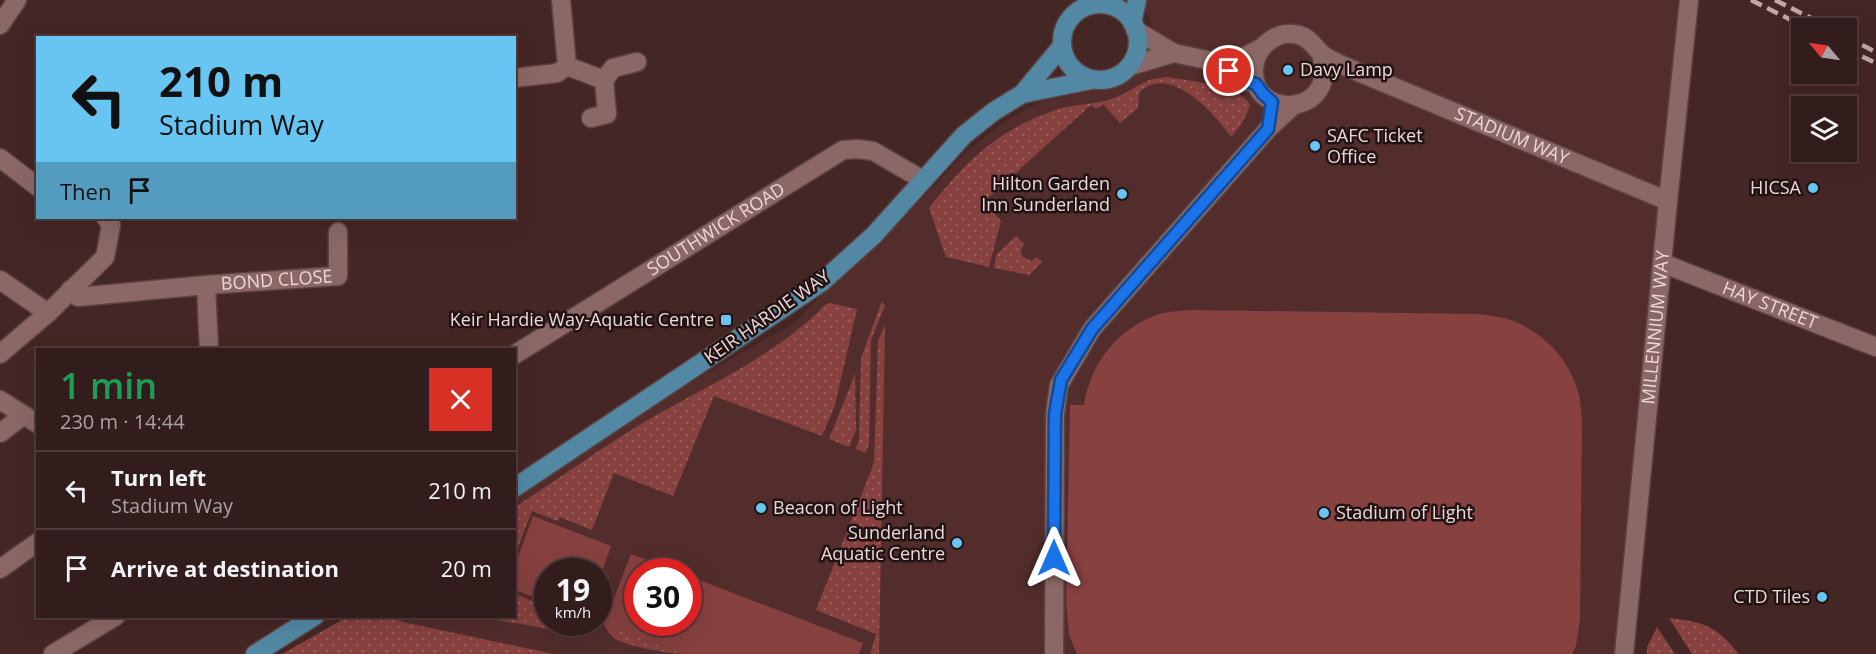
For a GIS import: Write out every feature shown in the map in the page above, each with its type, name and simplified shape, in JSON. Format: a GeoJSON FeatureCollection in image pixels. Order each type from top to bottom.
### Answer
{"type":"FeatureCollection","features":[{"type":"Feature","properties":{"kind":"main road"},"geometry":{"type":"LineString","coordinates":[[1022,94],[1091,80],[1114,78],[1130,66],[1137,48],[1134,26],[1137,0]]}},
{"type":"Feature","properties":{"kind":"main road"},"geometry":{"type":"LineString","coordinates":[[1091,80],[1071,68],[1065,58],[1062,35],[1073,16],[1096,2],[1125,14],[1134,26]]}},
{"type":"Feature","properties":{"kind":"main road"},"geometry":{"type":"LineString","coordinates":[[1022,94],[1062,46]]}},
{"type":"Feature","properties":{"kind":"main road","name":"KEIR HARDIE WAY"},"geometry":{"type":"LineString","coordinates":[[516,487],[822,282],[874,235],[964,135],[993,112],[1022,94]]}},
{"type":"Feature","properties":{"kind":"main road"},"geometry":{"type":"LineString","coordinates":[[255,654],[312,618]]}},
{"type":"Feature","properties":{"kind":"street"},"geometry":{"type":"LineString","coordinates":[[0,25],[17,0]]}},
{"type":"Feature","properties":{"kind":"street"},"geometry":{"type":"LineString","coordinates":[[561,0],[567,66]]}},
{"type":"Feature","properties":{"kind":"street","name":"MILLENNIUM WAY"},"geometry":{"type":"LineString","coordinates":[[1624,654],[1688,7]]}},
{"type":"Feature","properties":{"kind":"street","name":"STADIUM WAY"},"geometry":{"type":"LineString","coordinates":[[1134,26],[1174,53],[1216,62],[1243,80],[1256,84],[1272,102]]}},
{"type":"Feature","properties":{"kind":"street","name":"STADIUM WAY"},"geometry":{"type":"LineString","coordinates":[[1216,62],[1246,56],[1279,36],[1289,34],[1308,39],[1321,54],[1358,72],[1668,201]]}},
{"type":"Feature","properties":{"kind":"street"},"geometry":{"type":"LineString","coordinates":[[1256,84],[1255,59],[1261,48]]}},
{"type":"Feature","properties":{"kind":"street","name":"STADIUM WAY"},"geometry":{"type":"LineString","coordinates":[[1130,66],[1174,53]]}},
{"type":"Feature","properties":{"kind":"street"},"geometry":{"type":"LineString","coordinates":[[1268,129],[1272,102],[1294,105],[1315,96],[1325,76],[1325,64],[1321,54]]}},
{"type":"Feature","properties":{"kind":"street"},"geometry":{"type":"LineString","coordinates":[[591,117],[607,114],[604,80],[613,68],[637,62]]}},
{"type":"Feature","properties":{"kind":"street"},"geometry":{"type":"LineString","coordinates":[[516,78],[557,73],[567,66]]}},
{"type":"Feature","properties":{"kind":"street"},"geometry":{"type":"LineString","coordinates":[[567,66],[604,80]]}},
{"type":"Feature","properties":{"kind":"street"},"geometry":{"type":"LineString","coordinates":[[1321,86],[1358,72]]}},
{"type":"Feature","properties":{"kind":"street"},"geometry":{"type":"LineString","coordinates":[[1054,654],[1055,414],[1059,385],[1092,329],[1268,129],[1294,105]]}},
{"type":"Feature","properties":{"kind":"street","name":"SOUTHWICK ROAD"},"geometry":{"type":"LineString","coordinates":[[516,354],[843,150],[857,148],[873,151],[923,180]]}},
{"type":"Feature","properties":{"kind":"street"},"geometry":{"type":"LineString","coordinates":[[0,158],[36,185]]}},
{"type":"Feature","properties":{"kind":"street"},"geometry":{"type":"LineString","coordinates":[[0,354],[48,313],[105,257],[109,221]]}},
{"type":"Feature","properties":{"kind":"street","name":"BOND CLOSE"},"geometry":{"type":"LineString","coordinates":[[70,290],[78,297],[338,276],[338,232]]}},
{"type":"Feature","properties":{"kind":"street","name":"HAY STREET"},"geometry":{"type":"LineString","coordinates":[[1662,263],[1876,347]]}},
{"type":"Feature","properties":{"kind":"street"},"geometry":{"type":"LineString","coordinates":[[0,280],[48,313]]}},
{"type":"Feature","properties":{"kind":"street","name":"BOND CLOSE"},"geometry":{"type":"LineString","coordinates":[[206,285],[209,348]]}},
{"type":"Feature","properties":{"kind":"street"},"geometry":{"type":"LineString","coordinates":[[0,400],[31,419]]}},
{"type":"Feature","properties":{"kind":"street"},"geometry":{"type":"LineString","coordinates":[[0,433],[31,419]]}},
{"type":"Feature","properties":{"kind":"street"},"geometry":{"type":"LineString","coordinates":[[0,569],[36,543]]}},
{"type":"Feature","properties":{"kind":"street"},"geometry":{"type":"LineString","coordinates":[[53,654],[113,618]]}},
{"type":"Feature","properties":{"kind":"shaded area"},"geometry":{"type":"Polygon","coordinates":[[[1145,0],[1679,0],[1678,10],[1697,19],[1673,216],[1629,654],[554,654],[403,622],[394,618],[516,618],[516,494],[636,414],[797,321],[825,291],[910,211],[965,153],[993,130],[1027,108],[1043,101],[1117,86],[1142,68],[1152,25],[1145,10],[1145,0]]]}},
{"type":"Feature","properties":{"kind":"shaded area"},"geometry":{"type":"Polygon","coordinates":[[[1168,77],[1225,88],[1245,98],[1250,105],[1242,122],[1231,137],[1214,116],[1190,94],[1164,83],[1151,85],[1139,93],[1138,108],[1120,123],[1103,104],[1096,109],[1091,105],[988,198],[995,205],[991,209],[1001,221],[989,267],[946,257],[929,208],[957,175],[986,148],[1001,136],[1037,117],[1064,107],[1108,100],[1148,81],[1168,77]]]}},
{"type":"Feature","properties":{"kind":"shaded area"},"geometry":{"type":"Polygon","coordinates":[[[1016,236],[1024,244],[1021,251],[1022,256],[1031,261],[1037,257],[1042,262],[1029,275],[994,268],[996,255],[1016,236]]]}},
{"type":"Feature","properties":{"kind":"shaded area"},"geometry":{"type":"Polygon","coordinates":[[[882,301],[885,306],[871,340],[869,444],[866,453],[856,449],[859,438],[861,358],[882,301]]]}},
{"type":"Feature","properties":{"kind":"shaded area"},"geometry":{"type":"Polygon","coordinates":[[[830,303],[857,309],[835,405],[822,436],[714,396],[673,496],[614,473],[592,530],[560,517],[558,521],[532,511],[516,552],[516,506],[641,424],[761,356],[805,324],[830,303]]]}},
{"type":"Feature","properties":{"kind":"shaded area","name":"Stadium of Light"},"geometry":{"type":"Polygon","coordinates":[[[1191,310],[1477,314],[1501,317],[1517,323],[1530,329],[1552,346],[1575,381],[1580,398],[1582,422],[1580,619],[1576,646],[1572,654],[1077,654],[1069,635],[1066,603],[1070,405],[1084,405],[1087,389],[1100,361],[1121,336],[1133,327],[1163,313],[1191,310]]]}},
{"type":"Feature","properties":{"kind":"shaded area"},"geometry":{"type":"Polygon","coordinates":[[[885,324],[879,654],[870,654],[876,634],[816,610],[874,463],[878,342],[885,324]]]}},
{"type":"Feature","properties":{"kind":"shaded area"},"geometry":{"type":"Polygon","coordinates":[[[855,374],[856,430],[849,447],[829,439],[855,374]]]}},
{"type":"Feature","properties":{"kind":"shaded area"},"geometry":{"type":"Polygon","coordinates":[[[533,516],[611,546],[607,558],[534,558],[534,597],[516,590],[516,562],[533,516]]]}},
{"type":"Feature","properties":{"kind":"shaded area"},"geometry":{"type":"Polygon","coordinates":[[[631,554],[642,558],[629,558],[631,554]]]}},
{"type":"Feature","properties":{"kind":"shaded area"},"geometry":{"type":"Polygon","coordinates":[[[624,572],[624,632],[612,627],[612,603],[624,572]]]}},
{"type":"Feature","properties":{"kind":"shaded area"},"geometry":{"type":"Polygon","coordinates":[[[702,581],[863,643],[859,654],[683,654],[636,636],[702,636],[702,581]]]}},
{"type":"Feature","properties":{"kind":"shaded area"},"geometry":{"type":"Polygon","coordinates":[[[516,594],[534,602],[534,626],[486,618],[516,618],[516,594]]]}},
{"type":"Feature","properties":{"kind":"shaded area"},"geometry":{"type":"Polygon","coordinates":[[[345,618],[394,618],[403,622],[554,654],[282,654],[345,618]]]}},
{"type":"Feature","properties":{"kind":"shaded area"},"geometry":{"type":"Polygon","coordinates":[[[1669,618],[1692,621],[1709,627],[1723,637],[1739,654],[1692,654],[1669,618]]]}},
{"type":"Feature","properties":{"kind":"shaded area"},"geometry":{"type":"Polygon","coordinates":[[[612,627],[624,632],[624,636],[636,636],[683,654],[648,649],[612,636],[612,627]]]}},
{"type":"Feature","properties":{"kind":"shaded area"},"geometry":{"type":"Polygon","coordinates":[[[1657,627],[1675,654],[1647,654],[1647,647],[1657,627]]]}},
{"type":"Feature","properties":{"kind":"railway"},"geometry":{"type":"LineString","coordinates":[[1751,0],[1791,20]]}},
{"type":"Feature","properties":{"kind":"railway"},"geometry":{"type":"LineString","coordinates":[[1775,0],[1811,18]]}},
{"type":"Feature","properties":{"kind":"railway"},"geometry":{"type":"LineString","coordinates":[[1857,42],[1876,52]]}},
{"type":"Feature","properties":{"kind":"railway"},"geometry":{"type":"LineString","coordinates":[[1857,54],[1876,63]]}},
{"type":"Feature","properties":{"kind":"place","name":"Davy Lamp"},"geometry":{"type":"Point","coordinates":[1288,70]}},
{"type":"Feature","properties":{"kind":"place","name":"SAFC Ticket Office"},"geometry":{"type":"Point","coordinates":[1315,146]}},
{"type":"Feature","properties":{"kind":"place","name":"HICSA"},"geometry":{"type":"Point","coordinates":[1813,188]}},
{"type":"Feature","properties":{"kind":"place","name":"Hilton Garden Inn Sunderland"},"geometry":{"type":"Point","coordinates":[1122,194]}},
{"type":"Feature","properties":{"kind":"place","name":"Keir Hardie Way-Aquatic Centre"},"geometry":{"type":"Point","coordinates":[726,320]}},
{"type":"Feature","properties":{"kind":"place","name":"Beacon of Light"},"geometry":{"type":"Point","coordinates":[761,508]}},
{"type":"Feature","properties":{"kind":"place","name":"Stadium of Light"},"geometry":{"type":"Point","coordinates":[1324,513]}},
{"type":"Feature","properties":{"kind":"place","name":"Sunderland Aquatic Centre"},"geometry":{"type":"Point","coordinates":[957,543]}},
{"type":"Feature","properties":{"kind":"place","name":"CTD Tiles"},"geometry":{"type":"Point","coordinates":[1822,597]}},
{"type":"Feature","properties":{"kind":"route"},"geometry":{"type":"LineString","coordinates":[[1054,558],[1055,414],[1061,380],[1092,329],[1268,129],[1272,102],[1256,84],[1243,80],[1229,71]]}}]}
